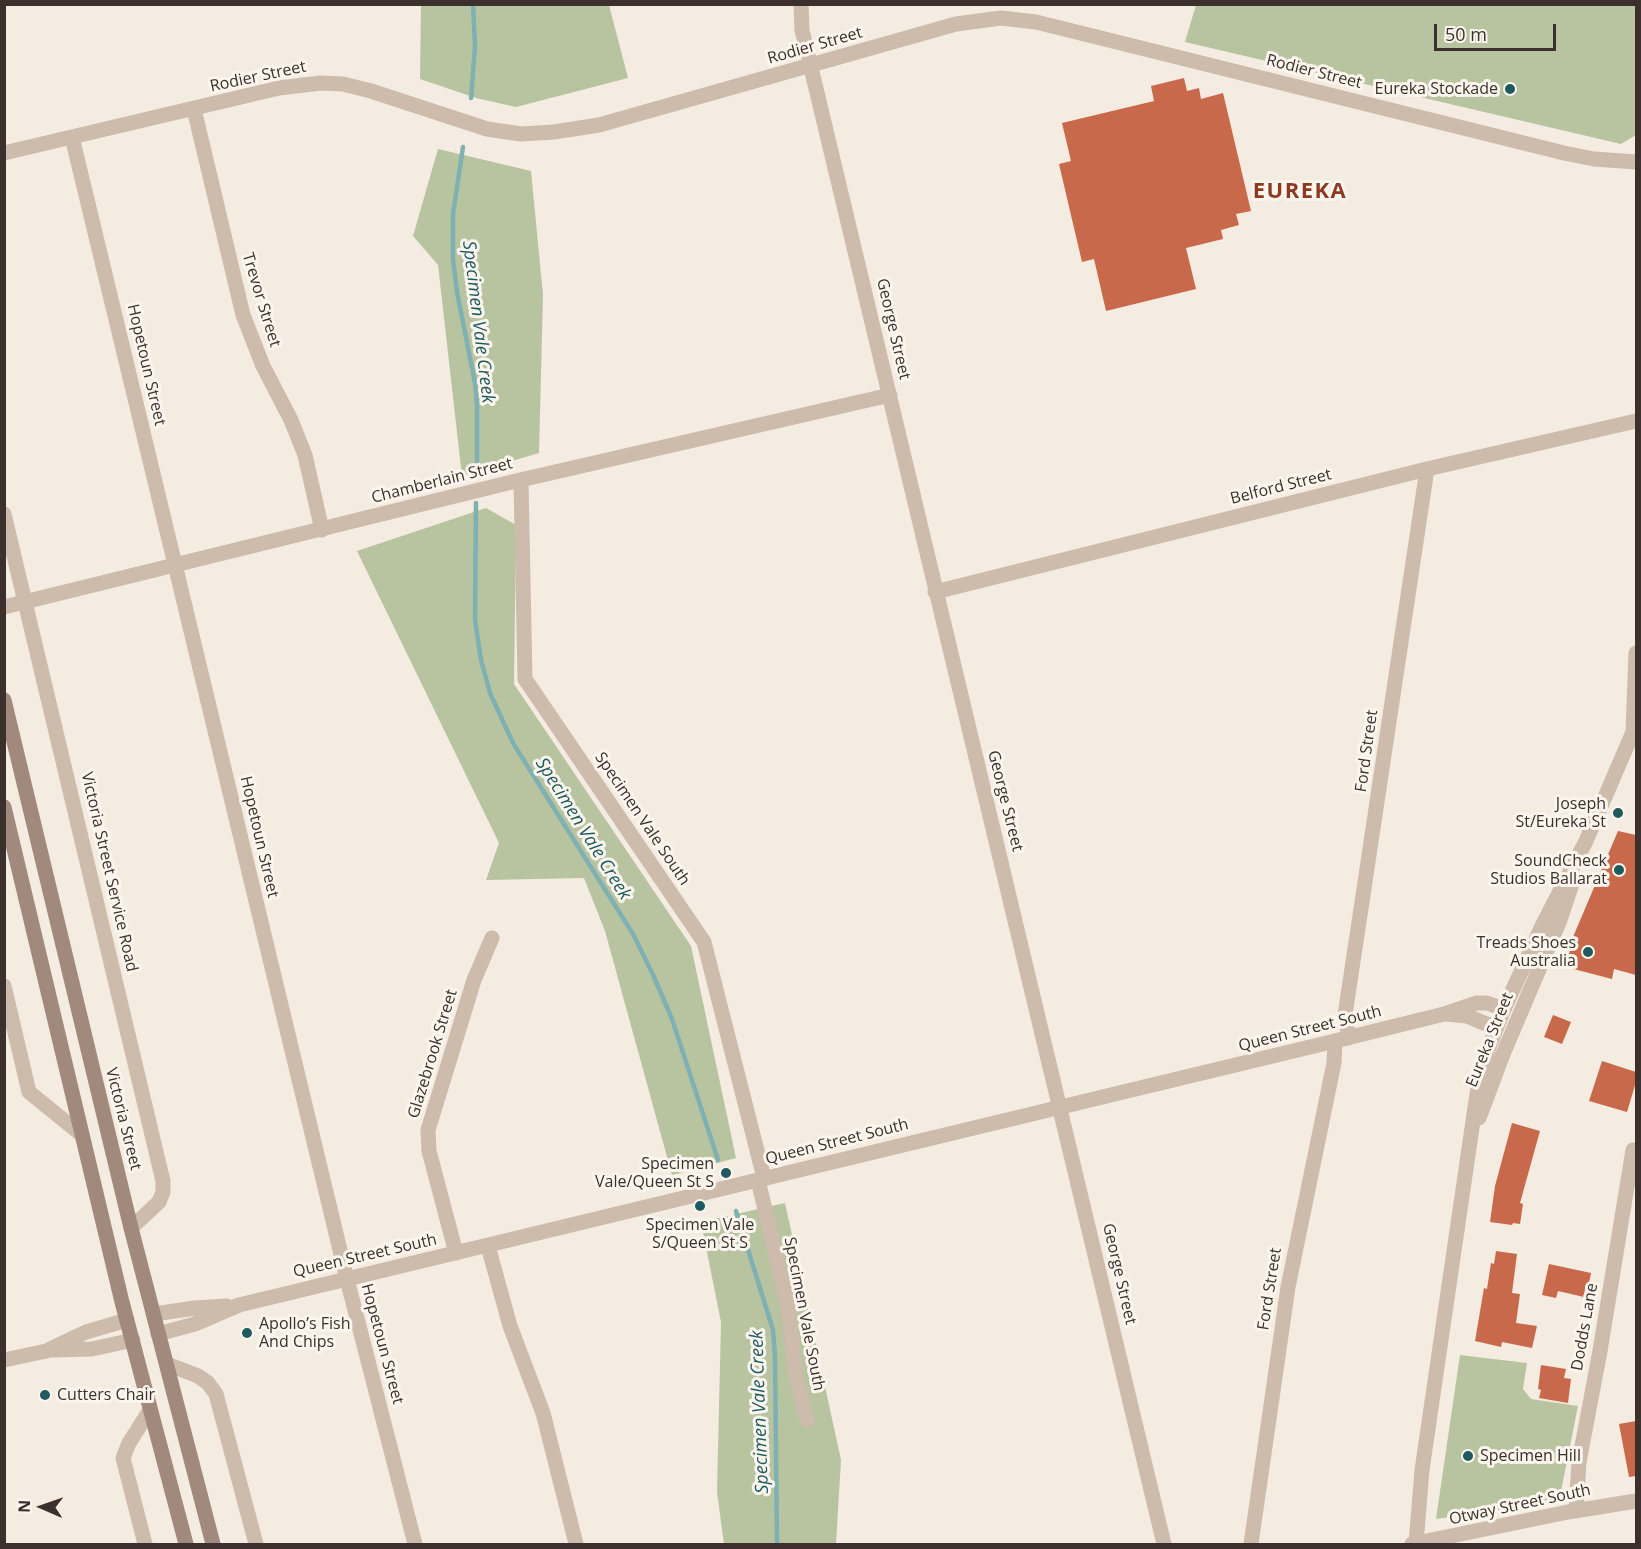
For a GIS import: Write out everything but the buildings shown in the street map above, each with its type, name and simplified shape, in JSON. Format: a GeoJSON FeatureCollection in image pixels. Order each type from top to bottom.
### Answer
{"type":"FeatureCollection","features":[{"type":"Feature","properties":{"kind":"main road","name":"Victoria Street"},"geometry":{"type":"LineString","coordinates":[[4,700],[131,1228],[213,1545]]}},
{"type":"Feature","properties":{"kind":"main road"},"geometry":{"type":"LineString","coordinates":[[4,807],[127,1320],[186,1545]]}},
{"type":"Feature","properties":{"kind":"main road","name":"Queen Street South"},"geometry":{"type":"LineString","coordinates":[[127,1320],[154,1314]]}},
{"type":"Feature","properties":{"kind":"main road"},"geometry":{"type":"LineString","coordinates":[[133,1340],[159,1334]]}},
{"type":"Feature","properties":{"kind":"street","name":"George Street"},"geometry":{"type":"LineString","coordinates":[[801,4],[802,30],[1164,1545]]}},
{"type":"Feature","properties":{"kind":"street","name":"Rodier Street"},"geometry":{"type":"LineString","coordinates":[[4,153],[293,86],[330,83],[370,91],[487,129],[536,134],[599,125],[956,24],[987,19],[1018,19],[1083,33],[1564,153],[1594,159],[1636,162]]}},
{"type":"Feature","properties":{"kind":"street","name":"Trevor Street"},"geometry":{"type":"LineString","coordinates":[[194,109],[243,315],[259,359],[291,420],[305,455],[322,530]]}},
{"type":"Feature","properties":{"kind":"street","name":"Hopetoun Street"},"geometry":{"type":"LineString","coordinates":[[72,137],[346,1279],[415,1545]]}},
{"type":"Feature","properties":{"kind":"street","name":"Chamberlain Street"},"geometry":{"type":"LineString","coordinates":[[4,607],[520,480],[890,395]]}},
{"type":"Feature","properties":{"kind":"street","name":"Belford Street"},"geometry":{"type":"LineString","coordinates":[[935,592],[1427,469],[1636,421]]}},
{"type":"Feature","properties":{"kind":"street","name":"Ford Street"},"geometry":{"type":"LineString","coordinates":[[1251,1545],[1287,1287],[1334,1063],[1342,1040],[1427,469]]}},
{"type":"Feature","properties":{"kind":"street","name":"Specimen Vale South"},"geometry":{"type":"LineString","coordinates":[[520,480],[525,679],[704,942],[761,1179],[788,1307],[796,1376],[807,1420]]}},
{"type":"Feature","properties":{"kind":"street","name":"Victoria Street Service Road"},"geometry":{"type":"LineString","coordinates":[[4,514],[163,1181],[163,1192],[159,1202],[131,1228]]}},
{"type":"Feature","properties":{"kind":"street","name":"Eureka Street"},"geometry":{"type":"LineString","coordinates":[[1414,1544],[1422,1470],[1477,1090],[1504,1009],[1543,924],[1586,841],[1635,732],[1636,652]]}},
{"type":"Feature","properties":{"kind":"street","name":"Eureka Street"},"geometry":{"type":"LineString","coordinates":[[1469,1152],[1484,1102],[1560,920],[1586,841]]}},
{"type":"Feature","properties":{"kind":"street","name":"Glazebrook Street"},"geometry":{"type":"LineString","coordinates":[[456,1253],[429,1151],[428,1130],[474,980],[492,938]]}},
{"type":"Feature","properties":{"kind":"street"},"geometry":{"type":"LineString","coordinates":[[4,986],[29,1092],[82,1136]]}},
{"type":"Feature","properties":{"kind":"street","name":"Queen Street South"},"geometry":{"type":"LineString","coordinates":[[159,1334],[195,1324],[239,1305],[1342,1040],[1444,1014],[1476,1003],[1487,1002],[1519,1015]]}},
{"type":"Feature","properties":{"kind":"street","name":"Queen Street South"},"geometry":{"type":"LineString","coordinates":[[1444,1014],[1467,1016],[1496,1028]]}},
{"type":"Feature","properties":{"kind":"street"},"geometry":{"type":"LineString","coordinates":[[1496,1028],[1519,1015]]}},
{"type":"Feature","properties":{"kind":"street","name":"Dodds Lane"},"geometry":{"type":"LineString","coordinates":[[1576,1510],[1579,1462],[1633,1150]]}},
{"type":"Feature","properties":{"kind":"street"},"geometry":{"type":"LineString","coordinates":[[488,1246],[510,1326],[543,1413],[576,1545]]}},
{"type":"Feature","properties":{"kind":"street","name":"Queen Street South"},"geometry":{"type":"LineString","coordinates":[[154,1314],[239,1305]]}},
{"type":"Feature","properties":{"kind":"street"},"geometry":{"type":"LineString","coordinates":[[41,1352],[86,1332],[127,1320]]}},
{"type":"Feature","properties":{"kind":"street"},"geometry":{"type":"LineString","coordinates":[[4,1360],[41,1352],[92,1349],[133,1340]]}},
{"type":"Feature","properties":{"kind":"street"},"geometry":{"type":"LineString","coordinates":[[166,1364],[198,1376],[208,1383],[216,1394],[256,1545]]}},
{"type":"Feature","properties":{"kind":"street"},"geometry":{"type":"LineString","coordinates":[[145,1545],[123,1458],[129,1443],[150,1410]]}},
{"type":"Feature","properties":{"kind":"street","name":"Eureka Street"},"geometry":{"type":"LineString","coordinates":[[1404,1545],[1422,1470]]}},
{"type":"Feature","properties":{"kind":"street","name":"Otway Street South"},"geometry":{"type":"LineString","coordinates":[[1414,1544],[1576,1510],[1636,1501]]}},
{"type":"Feature","properties":{"kind":"green space"},"geometry":{"type":"Polygon","coordinates":[[[421,4],[609,5],[628,78],[516,107],[476,98],[420,79],[421,4]]]}},
{"type":"Feature","properties":{"kind":"green space","name":"Eureka Stockade"},"geometry":{"type":"Polygon","coordinates":[[[1196,5],[1636,5],[1636,135],[1621,144],[1185,42],[1196,5]]]}},
{"type":"Feature","properties":{"kind":"green space"},"geometry":{"type":"Polygon","coordinates":[[[438,149],[531,171],[543,295],[539,453],[462,476],[438,265],[413,236],[438,149]]]}},
{"type":"Feature","properties":{"kind":"green space"},"geometry":{"type":"Polygon","coordinates":[[[486,508],[516,525],[514,684],[691,946],[736,1158],[672,1175],[605,931],[584,878],[486,880],[499,843],[357,551],[486,508]]]}},
{"type":"Feature","properties":{"kind":"green space"},"geometry":{"type":"Polygon","coordinates":[[[785,1203],[841,1460],[836,1544],[724,1544],[717,1492],[721,1322],[701,1222],[785,1203]]]}},
{"type":"Feature","properties":{"kind":"green space"},"geometry":{"type":"Polygon","coordinates":[[[1460,1355],[1527,1363],[1523,1389],[1531,1399],[1578,1406],[1559,1501],[1436,1519],[1460,1355]]]}},
{"type":"Feature","properties":{"kind":"waterway","name":"Specimen Vale Creek"},"geometry":{"type":"LineString","coordinates":[[471,98],[475,46],[473,4]]}},
{"type":"Feature","properties":{"kind":"waterway","name":"Specimen Vale Creek"},"geometry":{"type":"LineString","coordinates":[[463,147],[453,214],[453,259],[457,292],[475,383],[477,465]]}},
{"type":"Feature","properties":{"kind":"waterway","name":"Specimen Vale Creek"},"geometry":{"type":"LineString","coordinates":[[476,503],[475,620],[481,660],[490,693],[513,743],[633,934],[654,977],[672,1019],[718,1160]]}},
{"type":"Feature","properties":{"kind":"waterway","name":"Specimen Vale Creek"},"geometry":{"type":"LineString","coordinates":[[736,1211],[773,1330],[777,1544]]}},
{"type":"Feature","properties":{"kind":"place","name":"Eureka Stockade"},"geometry":{"type":"Point","coordinates":[1510,89]}},
{"type":"Feature","properties":{"kind":"place","name":"Joseph St/Eureka St"},"geometry":{"type":"Point","coordinates":[1618,813]}},
{"type":"Feature","properties":{"kind":"place","name":"SoundCheck Studios Ballarat"},"geometry":{"type":"Point","coordinates":[1619,870]}},
{"type":"Feature","properties":{"kind":"place","name":"Treads Shoes Australia"},"geometry":{"type":"Point","coordinates":[1588,952]}},
{"type":"Feature","properties":{"kind":"place","name":"Specimen Vale/Queen St S"},"geometry":{"type":"Point","coordinates":[726,1173]}},
{"type":"Feature","properties":{"kind":"place","name":"Specimen Vale S/Queen St S"},"geometry":{"type":"Point","coordinates":[700,1206]}},
{"type":"Feature","properties":{"kind":"place","name":"Apollo’s Fish And Chips"},"geometry":{"type":"Point","coordinates":[247,1333]}},
{"type":"Feature","properties":{"kind":"place","name":"Cutters Chair"},"geometry":{"type":"Point","coordinates":[45,1395]}},
{"type":"Feature","properties":{"kind":"place","name":"Specimen Hill"},"geometry":{"type":"Point","coordinates":[1468,1456]}},
{"type":"Feature","properties":{"kind":"district","name":"EUREKA"},"geometry":{"type":"Point","coordinates":[1300,192]}}]}
